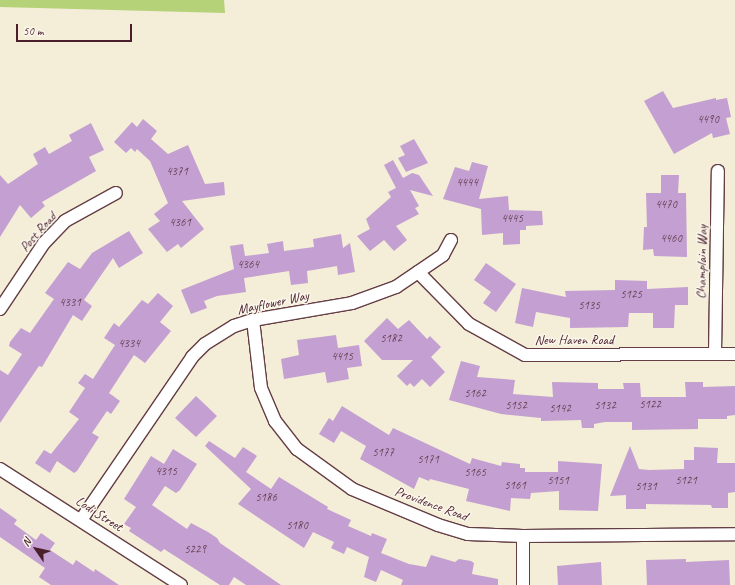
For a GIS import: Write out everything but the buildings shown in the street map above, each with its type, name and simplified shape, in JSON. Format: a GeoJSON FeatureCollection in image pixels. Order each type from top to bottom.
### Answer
{"type":"FeatureCollection","features":[{"type":"Feature","properties":{"kind":"street","name":"Champlain Way"},"geometry":{"type":"LineString","coordinates":[[715,354],[718,171]]}},
{"type":"Feature","properties":{"kind":"street","name":"Post Road"},"geometry":{"type":"LineString","coordinates":[[0,309],[44,243],[65,221],[116,193]]}},
{"type":"Feature","properties":{"kind":"street","name":"Mayflower Way"},"geometry":{"type":"LineString","coordinates":[[81,520],[192,357],[205,344],[234,326],[253,320],[352,303],[396,287],[443,255],[451,240]]}},
{"type":"Feature","properties":{"kind":"street","name":"New Haven Road"},"geometry":{"type":"LineString","coordinates":[[418,272],[469,324],[526,355],[735,354]]}},
{"type":"Feature","properties":{"kind":"street","name":"Providence Road"},"geometry":{"type":"LineString","coordinates":[[253,320],[261,388],[275,421],[297,449],[352,489],[438,525],[468,534],[523,536],[735,534]]}},
{"type":"Feature","properties":{"kind":"street","name":"Lodi Street"},"geometry":{"type":"LineString","coordinates":[[0,469],[181,585]]}},
{"type":"Feature","properties":{"kind":"street"},"geometry":{"type":"LineString","coordinates":[[523,536],[523,585]]}},
{"type":"Feature","properties":{"kind":"green space"},"geometry":{"type":"Polygon","coordinates":[[[0,0],[224,0],[225,13],[0,7],[0,0]]]}}]}
